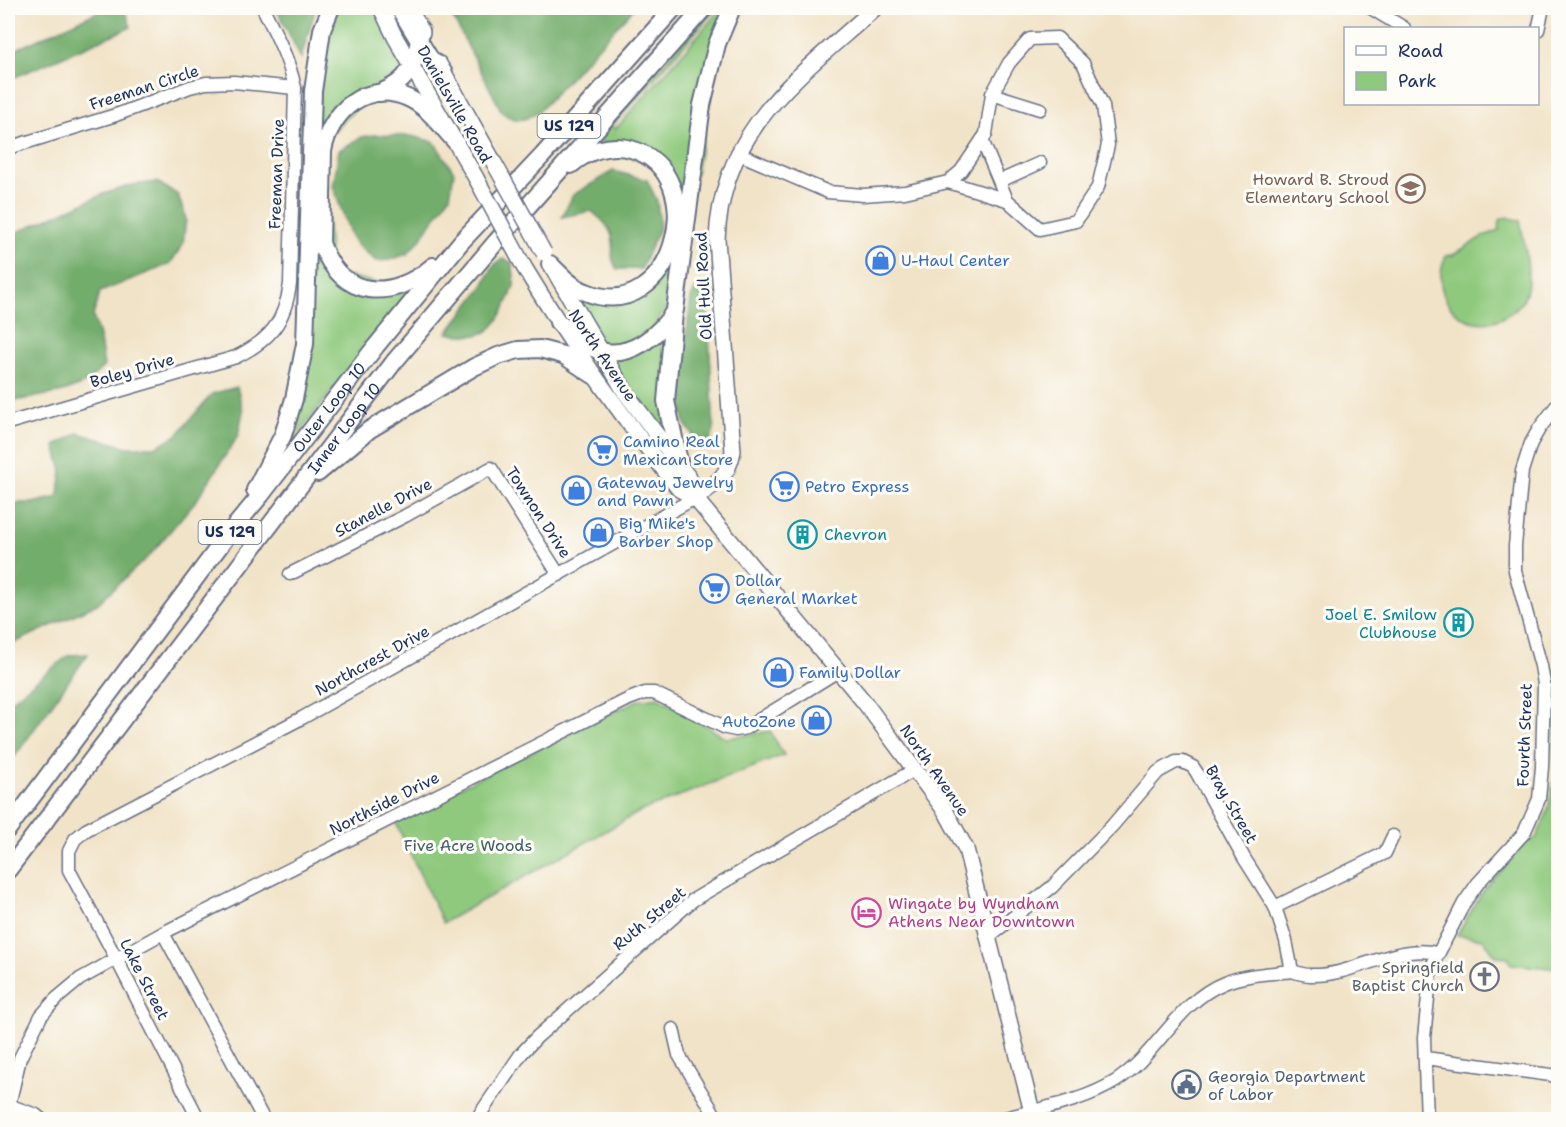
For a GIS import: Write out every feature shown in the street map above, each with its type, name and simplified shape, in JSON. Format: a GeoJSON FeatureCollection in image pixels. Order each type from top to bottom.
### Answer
{"type":"FeatureCollection","features":[{"type":"Feature","properties":{"kind":"highway"},"geometry":{"type":"LineString","coordinates":[[230,531],[283,435],[294,399],[305,344],[312,91],[322,30],[331,8]]}},
{"type":"Feature","properties":{"kind":"highway"},"geometry":{"type":"LineString","coordinates":[[322,30],[338,8]]}},
{"type":"Feature","properties":{"kind":"highway"},"geometry":{"type":"LineString","coordinates":[[397,8],[420,35],[429,57],[444,73]]}},
{"type":"Feature","properties":{"kind":"highway","name":"Outer Loop 10"},"geometry":{"type":"LineString","coordinates":[[8,829],[230,531],[261,495],[376,346],[461,242],[543,155],[674,8]]}},
{"type":"Feature","properties":{"kind":"highway","name":"Inner Loop 10"},"geometry":{"type":"LineString","coordinates":[[8,870],[394,362],[541,190],[704,8]]}},
{"type":"Feature","properties":{"kind":"highway"},"geometry":{"type":"LineString","coordinates":[[680,466],[666,401],[675,310],[702,105],[717,44],[732,8]]}},
{"type":"Feature","properties":{"kind":"highway"},"geometry":{"type":"LineString","coordinates":[[420,35],[412,66],[406,77],[394,87],[365,96],[346,107],[333,122],[325,138],[321,243],[325,254],[337,271],[351,282],[368,289],[389,290],[420,277],[461,242]]}},
{"type":"Feature","properties":{"kind":"highway"},"geometry":{"type":"LineString","coordinates":[[375,94],[395,95],[416,103],[456,142]]}},
{"type":"Feature","properties":{"kind":"highway"},"geometry":{"type":"LineString","coordinates":[[541,190],[578,159],[590,152],[616,147],[640,153],[653,160],[663,170],[676,196],[675,230],[670,253],[658,274],[644,288],[625,297],[615,298],[587,293],[574,286],[547,259]]}},
{"type":"Feature","properties":{"kind":"highway"},"geometry":{"type":"LineString","coordinates":[[558,322],[599,351],[618,351],[645,343],[661,330],[675,310]]}},
{"type":"Feature","properties":{"kind":"highway"},"geometry":{"type":"LineString","coordinates":[[257,541],[327,464],[369,430],[486,361],[518,350],[540,350],[563,355],[593,375]]}},
{"type":"Feature","properties":{"kind":"main road","name":"Danielsville Road"},"geometry":{"type":"LineString","coordinates":[[381,8],[498,219]]}},
{"type":"Feature","properties":{"kind":"main road","name":"Danielsville Road"},"geometry":{"type":"LineString","coordinates":[[409,8],[420,35]]}},
{"type":"Feature","properties":{"kind":"main road","name":"Old Hull Road"},"geometry":{"type":"LineString","coordinates":[[695,498],[726,473],[734,451],[717,239],[722,198],[737,153],[755,123],[775,99],[875,8]]}},
{"type":"Feature","properties":{"kind":"main road","name":"Danielsville Road"},"geometry":{"type":"LineString","coordinates":[[444,73],[518,205]]}},
{"type":"Feature","properties":{"kind":"main road","name":"North Avenue"},"geometry":{"type":"LineString","coordinates":[[518,205],[599,351],[625,392],[689,478],[695,498]]}},
{"type":"Feature","properties":{"kind":"main road","name":"North Avenue"},"geometry":{"type":"LineString","coordinates":[[498,219],[524,267],[593,375],[679,489],[695,498],[838,671],[946,812],[966,849],[1033,1115]]}},
{"type":"Feature","properties":{"kind":"street","name":"Freeman Drive"},"geometry":{"type":"LineString","coordinates":[[263,8],[284,49],[295,88],[288,296],[280,319],[263,341]]}},
{"type":"Feature","properties":{"kind":"street"},"geometry":{"type":"LineString","coordinates":[[1371,8],[1402,27]]}},
{"type":"Feature","properties":{"kind":"street"},"geometry":{"type":"LineString","coordinates":[[1539,27],[1543,8]]}},
{"type":"Feature","properties":{"kind":"street"},"geometry":{"type":"LineString","coordinates":[[737,153],[828,192],[863,195],[904,192],[948,182],[961,171],[986,134],[992,94],[1009,63],[1030,39],[1057,38],[1083,63],[1103,106],[1108,144],[1098,187],[1076,221],[1040,229],[1007,200],[948,182]]}},
{"type":"Feature","properties":{"kind":"street","name":"Freeman Circle"},"geometry":{"type":"LineString","coordinates":[[8,148],[116,115],[206,83],[234,82],[295,88]]}},
{"type":"Feature","properties":{"kind":"street"},"geometry":{"type":"LineString","coordinates":[[992,94],[1040,109]]}},
{"type":"Feature","properties":{"kind":"street"},"geometry":{"type":"LineString","coordinates":[[982,140],[1007,200]]}},
{"type":"Feature","properties":{"kind":"street"},"geometry":{"type":"LineString","coordinates":[[1000,182],[1040,163]]}},
{"type":"Feature","properties":{"kind":"street","name":"Boley Drive"},"geometry":{"type":"LineString","coordinates":[[8,423],[236,357],[263,341]]}},
{"type":"Feature","properties":{"kind":"street","name":"Fourth Street"},"geometry":{"type":"LineString","coordinates":[[1427,1119],[1424,1038],[1431,968],[1471,892],[1524,833],[1539,799],[1544,684],[1515,572],[1514,558],[1522,471],[1531,443],[1558,404]]}},
{"type":"Feature","properties":{"kind":"street","name":"Stanelle Drive"},"geometry":{"type":"LineString","coordinates":[[290,574],[405,516],[491,468]]}},
{"type":"Feature","properties":{"kind":"street","name":"Townon Drive"},"geometry":{"type":"LineString","coordinates":[[491,468],[560,574]]}},
{"type":"Feature","properties":{"kind":"street","name":"Northcrest Drive"},"geometry":{"type":"LineString","coordinates":[[69,852],[75,839],[86,830],[302,718],[695,498]]}},
{"type":"Feature","properties":{"kind":"street","name":"Northside Drive"},"geometry":{"type":"LineString","coordinates":[[8,1105],[20,1058],[41,1016],[56,999],[80,979],[116,958],[629,699],[645,693],[654,693],[726,728],[736,730],[746,728],[838,671]]}},
{"type":"Feature","properties":{"kind":"street","name":"Bray Street"},"geometry":{"type":"LineString","coordinates":[[988,937],[1052,887],[1112,826],[1158,772],[1176,762],[1183,762],[1193,767],[1197,773],[1244,858],[1275,907],[1292,971]]}},
{"type":"Feature","properties":{"kind":"street","name":"Ruth Street"},"geometry":{"type":"LineString","coordinates":[[476,1119],[521,1054],[537,1036],[693,900],[914,770]]}},
{"type":"Feature","properties":{"kind":"street"},"geometry":{"type":"LineString","coordinates":[[1275,907],[1386,853],[1393,836]]}},
{"type":"Feature","properties":{"kind":"street","name":"Lake Street"},"geometry":{"type":"LineString","coordinates":[[69,852],[69,870],[199,1119]]}},
{"type":"Feature","properties":{"kind":"street"},"geometry":{"type":"LineString","coordinates":[[164,933],[264,1119]]}},
{"type":"Feature","properties":{"kind":"street"},"geometry":{"type":"LineString","coordinates":[[998,1119],[1033,1115],[1116,1081],[1137,1065],[1198,999],[1223,983],[1245,976],[1292,971],[1310,975],[1340,972],[1404,952],[1427,950],[1437,953]]}},
{"type":"Feature","properties":{"kind":"street"},"geometry":{"type":"LineString","coordinates":[[673,1029],[679,1055],[718,1119]]}},
{"type":"Feature","properties":{"kind":"street"},"geometry":{"type":"LineString","coordinates":[[1425,1058],[1558,1076]]}},
{"type":"Feature","properties":{"kind":"street"},"geometry":{"type":"LineString","coordinates":[[8,1105],[42,1119]]}},
{"type":"Feature","properties":{"kind":"green space"},"geometry":{"type":"Polygon","coordinates":[[[106,8],[124,8],[131,27],[8,80],[8,53],[106,8]]]}},
{"type":"Feature","properties":{"kind":"green space"},"geometry":{"type":"Polygon","coordinates":[[[276,8],[316,8],[301,58],[276,8]]]}},
{"type":"Feature","properties":{"kind":"green space"},"geometry":{"type":"Polygon","coordinates":[[[344,8],[376,8],[407,67],[372,91],[320,147],[332,272],[405,290],[407,295],[288,447],[283,444],[293,416],[324,41],[337,13],[344,8]]]}},
{"type":"Feature","properties":{"kind":"green space"},"geometry":{"type":"Polygon","coordinates":[[[448,8],[634,8],[542,108],[532,116],[518,120],[502,112],[448,8]]]}},
{"type":"Feature","properties":{"kind":"green space"},"geometry":{"type":"Polygon","coordinates":[[[712,8],[717,8],[612,126],[615,129],[621,123],[720,8],[728,8],[671,301],[647,338],[603,347],[570,286],[597,301],[668,271],[671,174],[602,144],[598,137],[712,8]]]}},
{"type":"Feature","properties":{"kind":"green space"},"geometry":{"type":"Polygon","coordinates":[[[411,136],[434,142],[454,172],[450,196],[420,240],[407,254],[389,260],[376,261],[357,245],[351,236],[333,187],[339,150],[362,137],[411,136]]]}},
{"type":"Feature","properties":{"kind":"green space"},"geometry":{"type":"Polygon","coordinates":[[[613,171],[647,180],[657,201],[660,226],[641,269],[617,269],[612,255],[611,233],[604,222],[591,211],[562,217],[573,195],[613,171]]]}},
{"type":"Feature","properties":{"kind":"green space"},"geometry":{"type":"Polygon","coordinates":[[[157,182],[178,195],[186,219],[183,244],[170,264],[100,292],[93,316],[104,366],[86,383],[63,392],[8,402],[8,236],[106,193],[132,185],[157,182]]]}},
{"type":"Feature","properties":{"kind":"green space"},"geometry":{"type":"Polygon","coordinates":[[[1507,217],[1520,221],[1528,264],[1527,290],[1519,305],[1505,316],[1488,322],[1471,321],[1461,316],[1448,303],[1441,285],[1442,266],[1446,256],[1453,255],[1480,238],[1499,230],[1500,220],[1507,217]]]}},
{"type":"Feature","properties":{"kind":"green space"},"geometry":{"type":"Polygon","coordinates":[[[502,259],[512,262],[514,283],[502,314],[491,329],[477,335],[447,333],[482,288],[493,266],[502,259]]]}},
{"type":"Feature","properties":{"kind":"green space"},"geometry":{"type":"Polygon","coordinates":[[[696,288],[702,288],[708,313],[714,431],[709,444],[700,445],[685,424],[679,395],[691,298],[696,288]]]}},
{"type":"Feature","properties":{"kind":"green space"},"geometry":{"type":"Polygon","coordinates":[[[667,327],[666,435],[606,355],[667,327]]]}},
{"type":"Feature","properties":{"kind":"green space"},"geometry":{"type":"Polygon","coordinates":[[[237,387],[243,411],[238,436],[198,498],[150,555],[97,604],[8,646],[8,503],[32,503],[58,497],[62,471],[55,446],[78,433],[127,447],[155,447],[177,435],[212,394],[237,387]]]}},
{"type":"Feature","properties":{"kind":"green space"},"geometry":{"type":"Polygon","coordinates":[[[88,654],[8,766],[8,703],[69,655],[88,654]]]}},
{"type":"Feature","properties":{"kind":"green space"},"geometry":{"type":"Polygon","coordinates":[[[1558,670],[1558,969],[1511,964],[1508,957],[1496,956],[1483,939],[1457,935],[1483,891],[1526,843],[1536,838],[1547,813],[1555,778],[1551,673],[1558,670]]]}},
{"type":"Feature","properties":{"kind":"green space","name":"Five Acre Woods"},"geometry":{"type":"Polygon","coordinates":[[[658,697],[726,738],[770,731],[784,755],[641,811],[443,923],[394,819],[638,700],[658,697]]]}},
{"type":"Feature","properties":{"kind":"place","name":"Howard B. Stroud Elementary School"},"geometry":{"type":"Point","coordinates":[1410,188]}},
{"type":"Feature","properties":{"kind":"place","name":"U-Haul Center"},"geometry":{"type":"Point","coordinates":[880,260]}},
{"type":"Feature","properties":{"kind":"place","name":"Camino Real Mexican Store"},"geometry":{"type":"Point","coordinates":[602,450]}},
{"type":"Feature","properties":{"kind":"place","name":"Petro Express"},"geometry":{"type":"Point","coordinates":[784,486]}},
{"type":"Feature","properties":{"kind":"place","name":"Gateway Jewelry and Pawn"},"geometry":{"type":"Point","coordinates":[576,491]}},
{"type":"Feature","properties":{"kind":"place","name":"Big Mike's Barber Shop"},"geometry":{"type":"Point","coordinates":[598,532]}},
{"type":"Feature","properties":{"kind":"place","name":"Chevron"},"geometry":{"type":"Point","coordinates":[803,534]}},
{"type":"Feature","properties":{"kind":"place","name":"Dollar General Market"},"geometry":{"type":"Point","coordinates":[714,589]}},
{"type":"Feature","properties":{"kind":"place","name":"Joel E. Smilow Clubhouse"},"geometry":{"type":"Point","coordinates":[1458,623]}},
{"type":"Feature","properties":{"kind":"place","name":"Family Dollar"},"geometry":{"type":"Point","coordinates":[778,672]}},
{"type":"Feature","properties":{"kind":"place","name":"AutoZone"},"geometry":{"type":"Point","coordinates":[817,721]}},
{"type":"Feature","properties":{"kind":"place","name":"Wingate by Wyndham Athens Near Downtown"},"geometry":{"type":"Point","coordinates":[867,912]}},
{"type":"Feature","properties":{"kind":"place","name":"Springfield Baptist Church"},"geometry":{"type":"Point","coordinates":[1485,976]}},
{"type":"Feature","properties":{"kind":"place","name":"Georgia Department of Labor"},"geometry":{"type":"Point","coordinates":[1187,1085]}}]}
